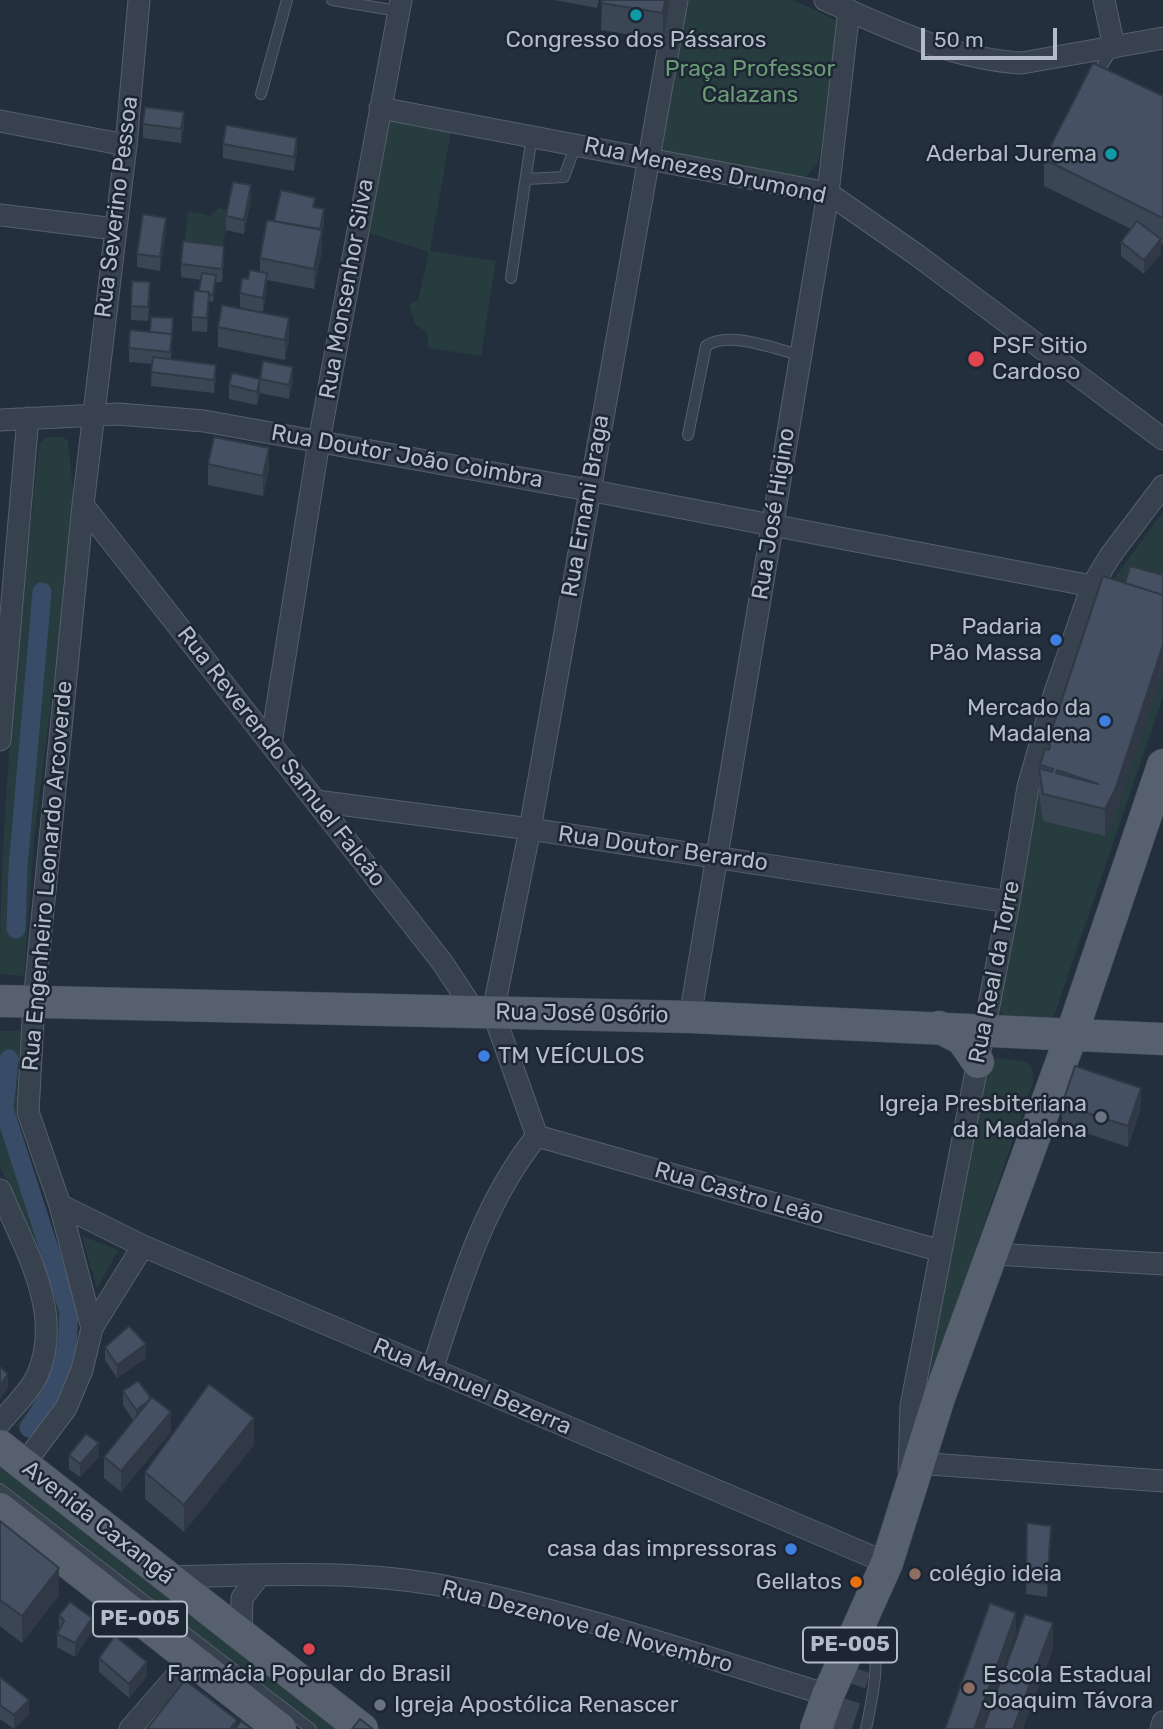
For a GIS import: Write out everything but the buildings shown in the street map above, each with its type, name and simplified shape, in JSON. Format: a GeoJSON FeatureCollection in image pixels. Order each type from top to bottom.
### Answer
{"type":"FeatureCollection","features":[{"type":"Feature","properties":{"kind":"main road","name":"Rua Real da Torre"},"geometry":{"type":"LineString","coordinates":[[816,1729],[828,1695],[887,1563],[913,1475],[1072,1036],[1163,765]]}},
{"type":"Feature","properties":{"kind":"main road","name":"Rua José Osório"},"geometry":{"type":"LineString","coordinates":[[0,1001],[690,1017],[1163,1039]]}},
{"type":"Feature","properties":{"kind":"main road"},"geometry":{"type":"LineString","coordinates":[[939,1027],[962,1039],[978,1062]]}},
{"type":"Feature","properties":{"kind":"main road","name":"Avenida Caxangá"},"geometry":{"type":"LineString","coordinates":[[8,1457],[168,1577],[362,1729]]}},
{"type":"Feature","properties":{"kind":"main road","name":"PE-005"},"geometry":{"type":"LineString","coordinates":[[0,1505],[280,1729]]}},
{"type":"Feature","properties":{"kind":"main road"},"geometry":{"type":"LineString","coordinates":[[855,1668],[887,1563]]}},
{"type":"Feature","properties":{"kind":"street","name":"Rua Severino Pessoa"},"geometry":{"type":"LineString","coordinates":[[92,415],[126,145],[139,0]]}},
{"type":"Feature","properties":{"kind":"street","name":"Rua Ernani Braga"},"geometry":{"type":"LineString","coordinates":[[484,1012],[530,829],[677,0]]}},
{"type":"Feature","properties":{"kind":"street"},"geometry":{"type":"LineString","coordinates":[[825,0],[957,53],[984,60],[1022,63],[1163,38]]}},
{"type":"Feature","properties":{"kind":"street"},"geometry":{"type":"LineString","coordinates":[[1104,0],[1114,47]]}},
{"type":"Feature","properties":{"kind":"street","name":"Rua Monsenhor Silva"},"geometry":{"type":"LineString","coordinates":[[271,744],[319,441],[400,6]]}},
{"type":"Feature","properties":{"kind":"street","name":"Rua José Higino"},"geometry":{"type":"LineString","coordinates":[[690,1017],[828,193],[849,10]]}},
{"type":"Feature","properties":{"kind":"street","name":"Rua Menezes Drumond"},"geometry":{"type":"LineString","coordinates":[[380,108],[650,157],[828,193],[917,255],[1163,439]]}},
{"type":"Feature","properties":{"kind":"street"},"geometry":{"type":"LineString","coordinates":[[0,121],[126,145]]}},
{"type":"Feature","properties":{"kind":"street"},"geometry":{"type":"LineString","coordinates":[[0,215],[115,229]]}},
{"type":"Feature","properties":{"kind":"street","name":"Rua Doutor João Coimbra"},"geometry":{"type":"LineString","coordinates":[[0,420],[92,415],[204,421],[771,524],[1092,586]]}},
{"type":"Feature","properties":{"kind":"street","name":"Rua Engenheiro Leonardo Arcoverde"},"geometry":{"type":"LineString","coordinates":[[92,415],[34,1002],[28,1112],[60,1205],[92,1328]]}},
{"type":"Feature","properties":{"kind":"street"},"geometry":{"type":"LineString","coordinates":[[0,740],[28,418]]}},
{"type":"Feature","properties":{"kind":"street","name":"Rua Real da Torre"},"geometry":{"type":"LineString","coordinates":[[913,1475],[908,1425],[1009,902],[1028,788],[1055,692],[1092,586],[1110,556],[1163,486]]}},
{"type":"Feature","properties":{"kind":"street","name":"Rua Reverendo Samuel Falcão"},"geometry":{"type":"LineString","coordinates":[[83,505],[484,1012],[537,1136]]}},
{"type":"Feature","properties":{"kind":"street","name":"Rua Doutor Berardo"},"geometry":{"type":"LineString","coordinates":[[316,801],[530,829],[1009,902]]}},
{"type":"Feature","properties":{"kind":"street"},"geometry":{"type":"LineString","coordinates":[[432,1370],[467,1265],[493,1201],[519,1158],[537,1136]]}},
{"type":"Feature","properties":{"kind":"street","name":"Rua Castro Leão"},"geometry":{"type":"LineString","coordinates":[[537,1136],[941,1251]]}},
{"type":"Feature","properties":{"kind":"street"},"geometry":{"type":"LineString","coordinates":[[0,1190],[40,1286],[46,1310],[48,1338],[36,1378],[0,1423]]}},
{"type":"Feature","properties":{"kind":"street","name":"Rua Manuel Bezerra"},"geometry":{"type":"LineString","coordinates":[[60,1205],[143,1247],[887,1563]]}},
{"type":"Feature","properties":{"kind":"street","name":"Rua Engenheiro Leonardo Arcoverde"},"geometry":{"type":"LineString","coordinates":[[8,1457],[66,1408],[82,1370],[92,1328],[143,1247]]}},
{"type":"Feature","properties":{"kind":"street"},"geometry":{"type":"LineString","coordinates":[[994,1254],[1163,1264]]}},
{"type":"Feature","properties":{"kind":"street"},"geometry":{"type":"LineString","coordinates":[[913,1475],[1163,1481]]}},
{"type":"Feature","properties":{"kind":"street"},"geometry":{"type":"LineString","coordinates":[[241,1634],[242,1598],[260,1575]]}},
{"type":"Feature","properties":{"kind":"street","name":"Rua Dezenove de Novembro"},"geometry":{"type":"LineString","coordinates":[[168,1577],[350,1576],[449,1587],[594,1625],[828,1695]]}},
{"type":"Feature","properties":{"kind":"street"},"geometry":{"type":"LineString","coordinates":[[130,1729],[191,1659]]}},
{"type":"Feature","properties":{"kind":"street"},"geometry":{"type":"LineString","coordinates":[[1161,1729],[1163,1722]]}},
{"type":"Feature","properties":{"kind":"lane"},"geometry":{"type":"LineString","coordinates":[[261,94],[287,0]]}},
{"type":"Feature","properties":{"kind":"lane"},"geometry":{"type":"LineString","coordinates":[[332,0],[400,6]]}},
{"type":"Feature","properties":{"kind":"lane"},"geometry":{"type":"LineString","coordinates":[[1087,90],[1114,47]]}},
{"type":"Feature","properties":{"kind":"lane"},"geometry":{"type":"LineString","coordinates":[[511,278],[527,179],[531,135]]}},
{"type":"Feature","properties":{"kind":"lane"},"geometry":{"type":"LineString","coordinates":[[527,179],[564,177],[576,144]]}},
{"type":"Feature","properties":{"kind":"lane"},"geometry":{"type":"LineString","coordinates":[[688,435],[706,346],[716,339],[800,355]]}},
{"type":"Feature","properties":{"kind":"lane"},"geometry":{"type":"LineString","coordinates":[[8,1457],[343,1729]]}},
{"type":"Feature","properties":{"kind":"lane"},"geometry":{"type":"LineString","coordinates":[[0,1505],[311,1729]]}},
{"type":"Feature","properties":{"kind":"lane"},"geometry":{"type":"LineString","coordinates":[[866,1729],[877,1663],[875,1640],[869,1625]]}},
{"type":"Feature","properties":{"kind":"green space","name":"Praça Professor Calazans"},"geometry":{"type":"Polygon","coordinates":[[[682,0],[793,0],[836,20],[840,42],[818,163],[805,178],[664,152],[659,146],[682,0]]]}},
{"type":"Feature","properties":{"kind":"green space"},"geometry":{"type":"Polygon","coordinates":[[[388,117],[451,131],[430,251],[496,261],[481,356],[428,348],[428,334],[415,324],[409,305],[418,300],[429,252],[363,231],[388,117]]]}},
{"type":"Feature","properties":{"kind":"green space"},"geometry":{"type":"Polygon","coordinates":[[[219,208],[230,210],[221,254],[183,255],[188,211],[210,216],[219,208]]]}},
{"type":"Feature","properties":{"kind":"green space"},"geometry":{"type":"Polygon","coordinates":[[[46,437],[63,437],[68,441],[75,508],[34,839],[24,976],[0,974],[1,908],[8,775],[25,576],[39,444],[46,437]]]}},
{"type":"Feature","properties":{"kind":"green space"},"geometry":{"type":"Polygon","coordinates":[[[1163,512],[1163,697],[1054,1016],[1051,1019],[1007,1019],[999,1010],[1047,746],[1110,584],[1163,512]]]}},
{"type":"Feature","properties":{"kind":"green space"},"geometry":{"type":"Polygon","coordinates":[[[0,1031],[20,1031],[16,1123],[74,1312],[77,1347],[64,1389],[31,1439],[16,1425],[44,1393],[54,1368],[59,1329],[48,1280],[0,1166],[0,1031]]]}},
{"type":"Feature","properties":{"kind":"green space"},"geometry":{"type":"Polygon","coordinates":[[[997,1058],[1026,1062],[1033,1070],[1033,1082],[911,1436],[987,1069],[997,1058]]]}},
{"type":"Feature","properties":{"kind":"green space"},"geometry":{"type":"Polygon","coordinates":[[[82,1236],[118,1250],[97,1289],[82,1236]]]}},
{"type":"Feature","properties":{"kind":"green space"},"geometry":{"type":"Polygon","coordinates":[[[0,1463],[340,1729],[318,1729],[0,1483],[0,1463]]]}},
{"type":"Feature","properties":{"kind":"waterway"},"geometry":{"type":"LineString","coordinates":[[16,929],[18,867],[42,592]]}},
{"type":"Feature","properties":{"kind":"waterway"},"geometry":{"type":"LineString","coordinates":[[9,1059],[4,1109],[69,1311],[67,1347],[53,1391],[29,1428]]}},
{"type":"Feature","properties":{"kind":"tunnel"},"geometry":{"type":"LineString","coordinates":[[835,1729],[855,1668]]}},
{"type":"Feature","properties":{"kind":"place","name":"Congresso dos Pássaros"},"geometry":{"type":"Point","coordinates":[636,15]}},
{"type":"Feature","properties":{"kind":"place","name":"Aderbal Jurema"},"geometry":{"type":"Point","coordinates":[1111,154]}},
{"type":"Feature","properties":{"kind":"place","name":"PSF Sitio Cardoso"},"geometry":{"type":"Point","coordinates":[976,359]}},
{"type":"Feature","properties":{"kind":"place","name":"Padaria Pão Massa"},"geometry":{"type":"Point","coordinates":[1056,640]}},
{"type":"Feature","properties":{"kind":"place","name":"Mercado da Madalena"},"geometry":{"type":"Point","coordinates":[1105,721]}},
{"type":"Feature","properties":{"kind":"place","name":"TM VEÍCULOS"},"geometry":{"type":"Point","coordinates":[484,1056]}},
{"type":"Feature","properties":{"kind":"place","name":"Igreja Presbiteriana da Madalena"},"geometry":{"type":"Point","coordinates":[1101,1117]}},
{"type":"Feature","properties":{"kind":"place","name":"casa das impressoras"},"geometry":{"type":"Point","coordinates":[791,1549]}},
{"type":"Feature","properties":{"kind":"place","name":"colégio ideia"},"geometry":{"type":"Point","coordinates":[915,1574]}},
{"type":"Feature","properties":{"kind":"place","name":"Gellatos"},"geometry":{"type":"Point","coordinates":[856,1582]}},
{"type":"Feature","properties":{"kind":"place","name":"Farmácia Popular do Brasil"},"geometry":{"type":"Point","coordinates":[309,1649]}},
{"type":"Feature","properties":{"kind":"place","name":"Escola Estadual Joaquim Távora"},"geometry":{"type":"Point","coordinates":[969,1688]}},
{"type":"Feature","properties":{"kind":"place","name":"Igreja Apostólica Renascer"},"geometry":{"type":"Point","coordinates":[380,1705]}}]}
